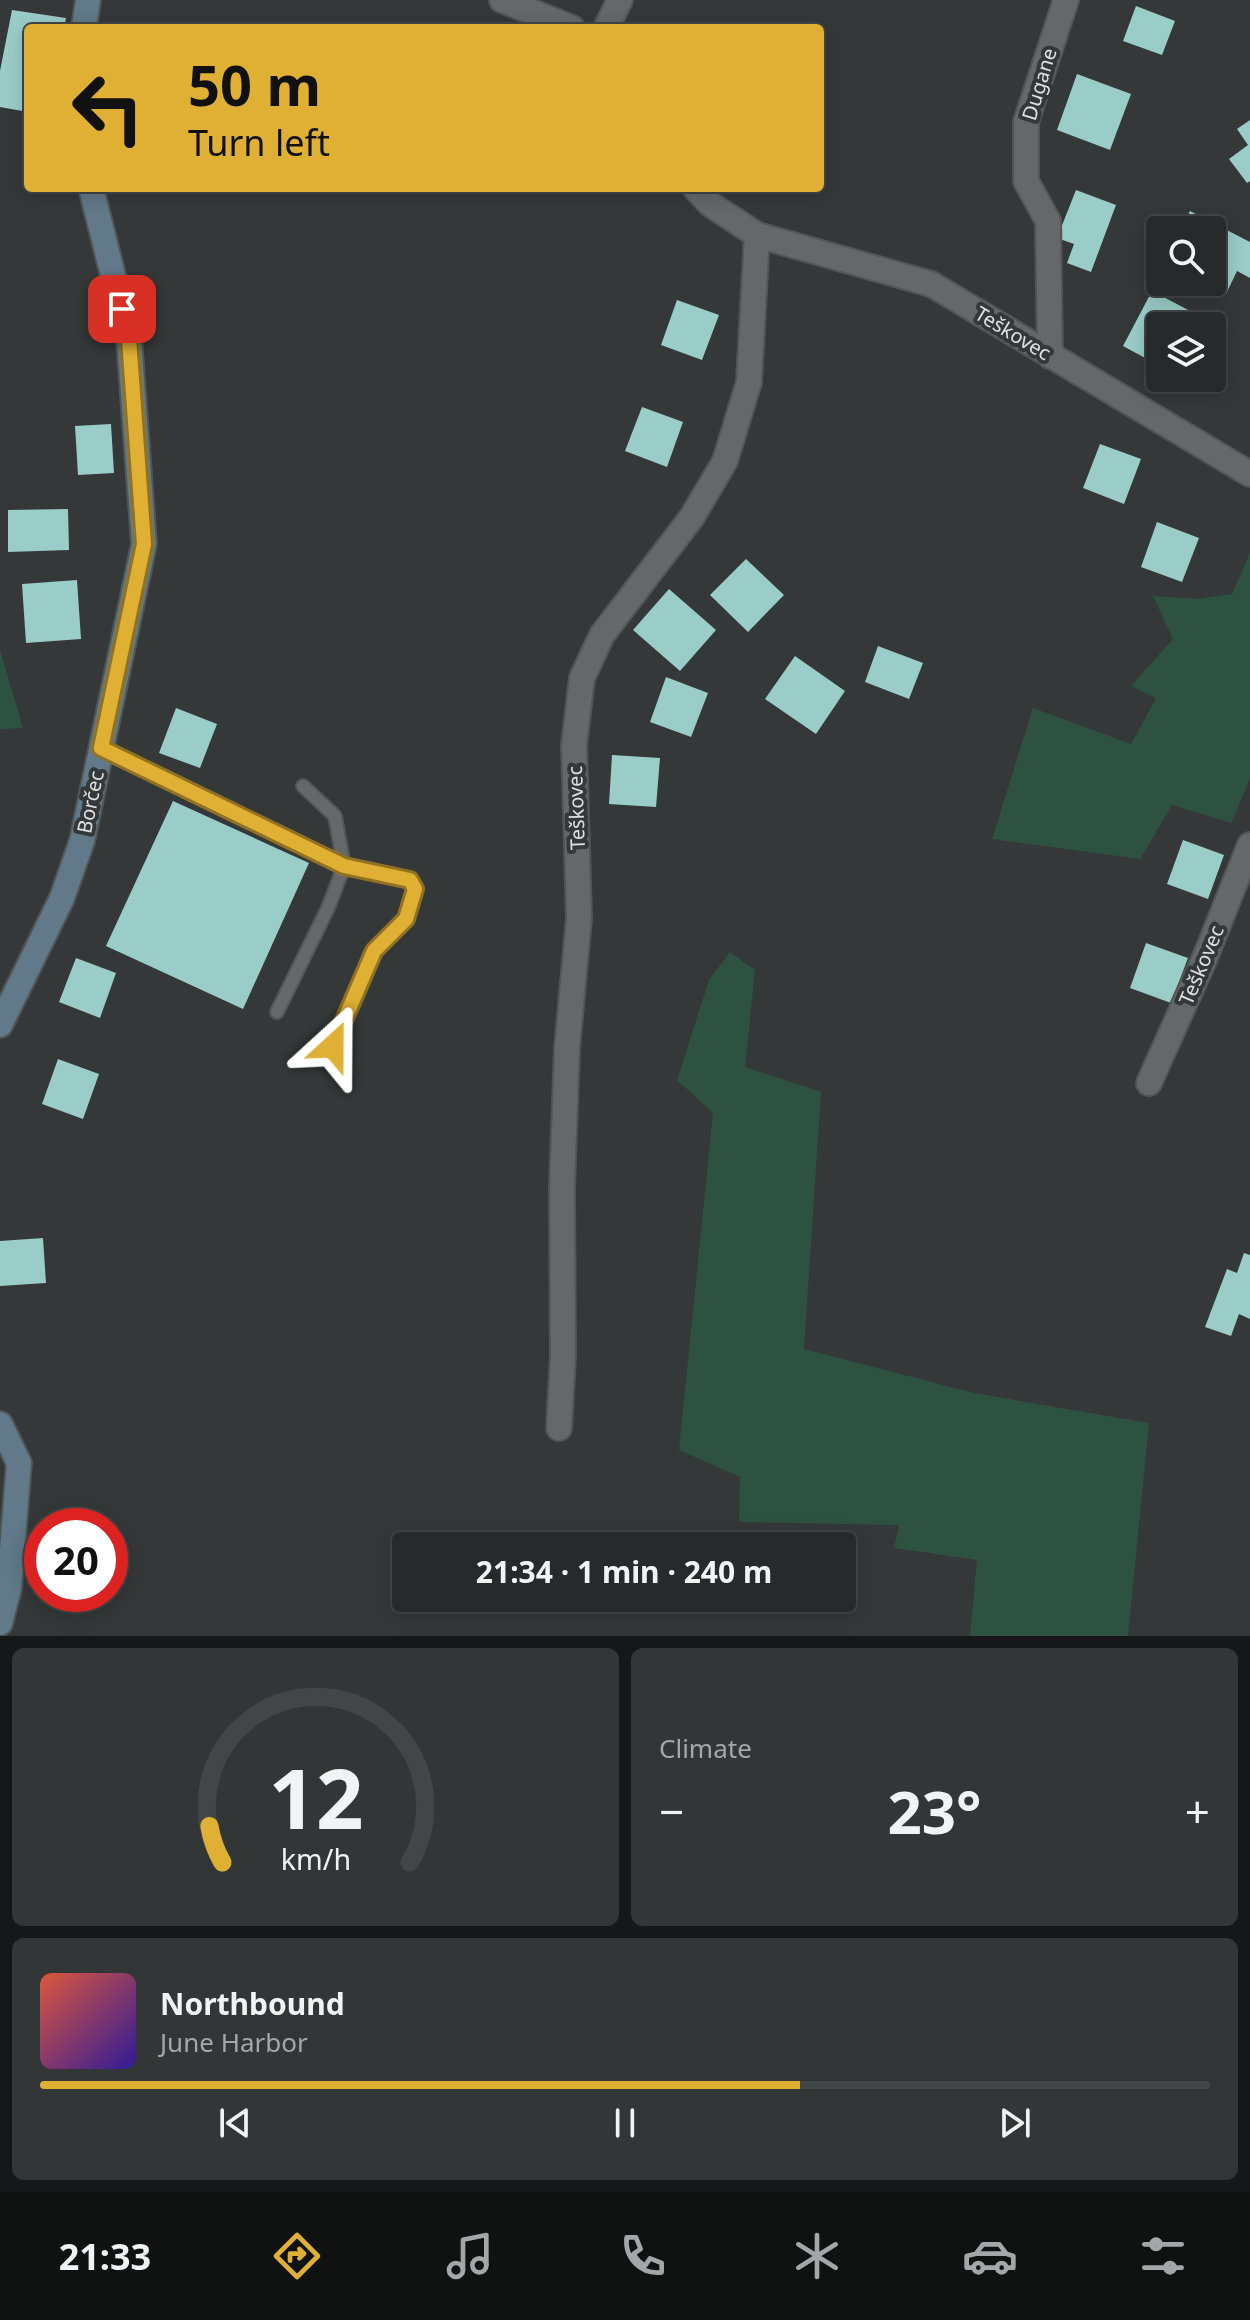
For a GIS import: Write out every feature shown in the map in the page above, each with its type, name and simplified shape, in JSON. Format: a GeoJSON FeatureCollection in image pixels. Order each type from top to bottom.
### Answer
{"type":"FeatureCollection","features":[{"type":"Feature","properties":{"kind":"street"},"geometry":{"type":"LineString","coordinates":[[85,24],[88,0]]}},
{"type":"Feature","properties":{"kind":"street"},"geometry":{"type":"LineString","coordinates":[[502,0],[562,24]]}},
{"type":"Feature","properties":{"kind":"street"},"geometry":{"type":"LineString","coordinates":[[608,24],[620,0]]}},
{"type":"Feature","properties":{"kind":"street","name":"Dugane"},"geometry":{"type":"LineString","coordinates":[[1050,356],[1048,221],[1026,181],[1026,122],[1066,0]]}},
{"type":"Feature","properties":{"kind":"street","name":"Borčec"},"geometry":{"type":"LineString","coordinates":[[0,1025],[62,898],[82,841],[144,544],[129,339],[92,192]]}},
{"type":"Feature","properties":{"kind":"street","name":"Teškovec"},"geometry":{"type":"LineString","coordinates":[[699,192],[710,204],[757,235],[931,284],[1250,474]]}},
{"type":"Feature","properties":{"kind":"street","name":"Teškovec"},"geometry":{"type":"LineString","coordinates":[[559,1428],[563,1356],[562,1187],[567,1048],[579,918],[574,745],[582,678],[602,635],[692,517],[725,461],[749,382],[757,235]]}},
{"type":"Feature","properties":{"kind":"street","name":"Teškovec"},"geometry":{"type":"LineString","coordinates":[[1149,1083],[1204,960],[1250,845]]}},
{"type":"Feature","properties":{"kind":"street"},"geometry":{"type":"LineString","coordinates":[[0,1424],[19,1463],[9,1588],[0,1623]]}},
{"type":"Feature","properties":{"kind":"lane"},"geometry":{"type":"LineString","coordinates":[[101,748],[344,866],[410,880],[415,889],[406,919],[374,951],[333,1046]]}},
{"type":"Feature","properties":{"kind":"lane"},"geometry":{"type":"LineString","coordinates":[[277,1012],[328,908],[344,866],[335,816],[303,786]]}},
{"type":"Feature","properties":{"kind":"green space"},"geometry":{"type":"Polygon","coordinates":[[[1250,553],[1250,779],[1231,823],[1172,805],[1140,859],[992,839],[1033,708],[1131,744],[1156,698],[1131,686],[1173,639],[1153,596],[1197,599],[1232,594],[1250,553]]]}},
{"type":"Feature","properties":{"kind":"green space"},"geometry":{"type":"Polygon","coordinates":[[[0,650],[23,728],[0,729],[0,650]]]}},
{"type":"Feature","properties":{"kind":"green space"},"geometry":{"type":"Polygon","coordinates":[[[730,952],[755,970],[745,1067],[821,1092],[804,1349],[974,1393],[1149,1423],[1128,1636],[970,1636],[977,1560],[894,1548],[899,1525],[739,1522],[740,1477],[679,1450],[713,1113],[677,1080],[709,980],[730,952]]]}},
{"type":"Feature","properties":{"kind":"building"},"geometry":{"type":"Polygon","coordinates":[[[1136,6],[1175,21],[1162,55],[1123,41],[1136,6]]]}},
{"type":"Feature","properties":{"kind":"building"},"geometry":{"type":"Polygon","coordinates":[[[12,10],[66,18],[65,24],[24,24],[24,111],[0,107],[0,71],[12,10]]]}},
{"type":"Feature","properties":{"kind":"building"},"geometry":{"type":"Polygon","coordinates":[[[1077,74],[1131,94],[1110,150],[1057,130],[1077,74]]]}},
{"type":"Feature","properties":{"kind":"building"},"geometry":{"type":"Polygon","coordinates":[[[1250,120],[1250,181],[1247,183],[1229,159],[1248,145],[1237,129],[1250,120]]]}},
{"type":"Feature","properties":{"kind":"building"},"geometry":{"type":"Polygon","coordinates":[[[1076,190],[1116,205],[1091,272],[1067,263],[1074,244],[1057,238],[1076,190]]]}},
{"type":"Feature","properties":{"kind":"building"},"geometry":{"type":"Polygon","coordinates":[[[1226,230],[1250,242],[1250,278],[1237,271],[1226,294],[1226,230]]]}},
{"type":"Feature","properties":{"kind":"building"},"geometry":{"type":"Polygon","coordinates":[[[1149,296],[1162,296],[1192,312],[1146,312],[1146,358],[1123,346],[1149,296]]]}},
{"type":"Feature","properties":{"kind":"building"},"geometry":{"type":"Polygon","coordinates":[[[677,300],[719,315],[702,360],[661,345],[677,300]]]}},
{"type":"Feature","properties":{"kind":"building"},"geometry":{"type":"Polygon","coordinates":[[[642,407],[683,422],[667,467],[625,451],[642,407]]]}},
{"type":"Feature","properties":{"kind":"building"},"geometry":{"type":"Polygon","coordinates":[[[111,424],[114,473],[78,475],[75,426],[111,424]]]}},
{"type":"Feature","properties":{"kind":"building"},"geometry":{"type":"Polygon","coordinates":[[[1100,444],[1141,459],[1124,504],[1083,488],[1100,444]]]}},
{"type":"Feature","properties":{"kind":"building"},"geometry":{"type":"Polygon","coordinates":[[[68,509],[69,550],[8,552],[8,510],[68,509]]]}},
{"type":"Feature","properties":{"kind":"building"},"geometry":{"type":"Polygon","coordinates":[[[1157,522],[1199,538],[1182,582],[1141,567],[1157,522]]]}},
{"type":"Feature","properties":{"kind":"building"},"geometry":{"type":"Polygon","coordinates":[[[746,559],[784,595],[748,632],[710,595],[746,559]]]}},
{"type":"Feature","properties":{"kind":"building"},"geometry":{"type":"Polygon","coordinates":[[[77,580],[81,639],[26,643],[22,584],[77,580]]]}},
{"type":"Feature","properties":{"kind":"building"},"geometry":{"type":"Polygon","coordinates":[[[669,589],[716,630],[680,671],[633,630],[669,589]]]}},
{"type":"Feature","properties":{"kind":"building"},"geometry":{"type":"Polygon","coordinates":[[[878,646],[923,663],[909,699],[865,682],[878,646]]]}},
{"type":"Feature","properties":{"kind":"building"},"geometry":{"type":"Polygon","coordinates":[[[795,656],[845,691],[816,734],[765,699],[795,656]]]}},
{"type":"Feature","properties":{"kind":"building"},"geometry":{"type":"Polygon","coordinates":[[[666,677],[708,693],[691,737],[650,722],[666,677]]]}},
{"type":"Feature","properties":{"kind":"building"},"geometry":{"type":"Polygon","coordinates":[[[176,708],[217,724],[200,768],[159,753],[176,708]]]}},
{"type":"Feature","properties":{"kind":"building"},"geometry":{"type":"Polygon","coordinates":[[[612,755],[660,758],[656,807],[609,804],[612,755]]]}},
{"type":"Feature","properties":{"kind":"building"},"geometry":{"type":"Polygon","coordinates":[[[173,801],[309,863],[243,1009],[106,946],[173,801]]]}},
{"type":"Feature","properties":{"kind":"building"},"geometry":{"type":"Polygon","coordinates":[[[1183,840],[1224,855],[1208,899],[1167,884],[1183,840]]]}},
{"type":"Feature","properties":{"kind":"building"},"geometry":{"type":"Polygon","coordinates":[[[1146,943],[1188,958],[1171,1003],[1130,988],[1146,943]]]}},
{"type":"Feature","properties":{"kind":"building"},"geometry":{"type":"Polygon","coordinates":[[[76,958],[116,973],[100,1018],[59,1002],[76,958]]]}},
{"type":"Feature","properties":{"kind":"building"},"geometry":{"type":"Polygon","coordinates":[[[58,1059],[99,1074],[83,1119],[42,1104],[58,1059]]]}},
{"type":"Feature","properties":{"kind":"building"},"geometry":{"type":"Polygon","coordinates":[[[43,1238],[46,1283],[0,1286],[0,1241],[43,1238]]]}},
{"type":"Feature","properties":{"kind":"building"},"geometry":{"type":"Polygon","coordinates":[[[1244,1253],[1250,1255],[1250,1319],[1239,1314],[1231,1336],[1205,1327],[1227,1269],[1237,1273],[1244,1253]]]}},
{"type":"Feature","properties":{"kind":"route"},"geometry":{"type":"LineString","coordinates":[[122,309],[129,339],[144,544],[101,748],[344,866],[410,880],[415,889],[406,919],[374,951],[333,1046]]}}]}
